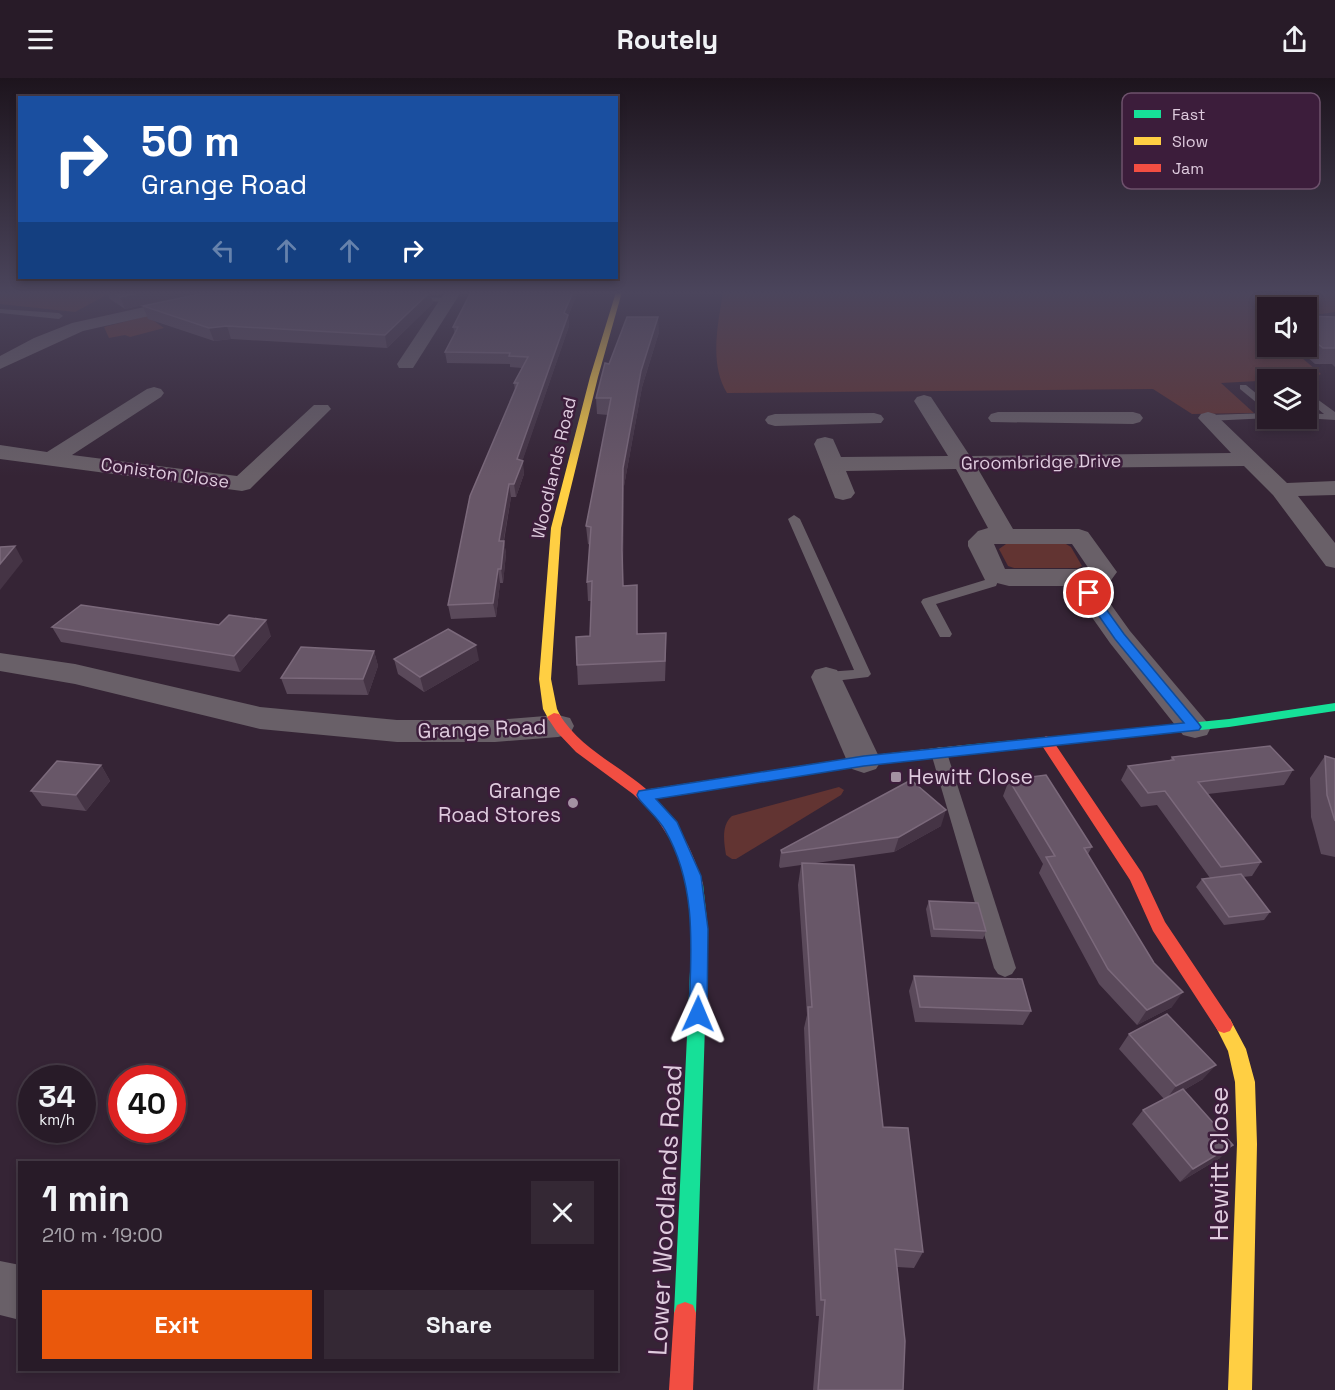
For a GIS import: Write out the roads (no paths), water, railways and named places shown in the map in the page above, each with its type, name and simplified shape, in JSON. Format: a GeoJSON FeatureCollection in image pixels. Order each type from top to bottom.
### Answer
{"type":"FeatureCollection","features":[{"type":"Feature","properties":{"kind":"street"},"geometry":{"type":"LineString","coordinates":[[0,363],[18,353]]}},
{"type":"Feature","properties":{"kind":"street"},"geometry":{"type":"LineString","coordinates":[[406,364],[413,353]]}},
{"type":"Feature","properties":{"kind":"street","name":"Woodlands Road"},"geometry":{"type":"LineString","coordinates":[[558,726],[550,709],[545,679],[555,536],[601,353]]}},
{"type":"Feature","properties":{"kind":"street","name":"Coniston Close"},"geometry":{"type":"LineString","coordinates":[[52,458],[154,393]]}},
{"type":"Feature","properties":{"kind":"street"},"geometry":{"type":"LineString","coordinates":[[924,401],[964,464],[1005,536]]}},
{"type":"Feature","properties":{"kind":"street","name":"Coniston Close"},"geometry":{"type":"LineString","coordinates":[[0,452],[242,484],[321,409]]}},
{"type":"Feature","properties":{"kind":"street"},"geometry":{"type":"LineString","coordinates":[[998,418],[1133,418]]}},
{"type":"Feature","properties":{"kind":"street"},"geometry":{"type":"LineString","coordinates":[[1065,418],[1086,447]]}},
{"type":"Feature","properties":{"kind":"street"},"geometry":{"type":"LineString","coordinates":[[1208,418],[1281,490],[1335,560]]}},
{"type":"Feature","properties":{"kind":"street"},"geometry":{"type":"LineString","coordinates":[[775,420],[820,426],[874,419]]}},
{"type":"Feature","properties":{"kind":"street"},"geometry":{"type":"LineString","coordinates":[[820,426],[843,493]]}},
{"type":"Feature","properties":{"kind":"street","name":"Groombridge Drive"},"geometry":{"type":"LineString","coordinates":[[832,464],[964,464],[1086,447],[1250,459]]}},
{"type":"Feature","properties":{"kind":"street"},"geometry":{"type":"LineString","coordinates":[[1281,490],[1335,488]]}},
{"type":"Feature","properties":{"kind":"street"},"geometry":{"type":"LineString","coordinates":[[987,536],[1079,537],[1104,572],[1099,577],[1078,578],[1009,578],[994,574],[981,546],[981,541],[987,536]]}},
{"type":"Feature","properties":{"kind":"street"},"geometry":{"type":"LineString","coordinates":[[1078,578],[1120,637],[1195,727]]}},
{"type":"Feature","properties":{"kind":"street","name":"Grange Road"},"geometry":{"type":"LineString","coordinates":[[0,662],[75,674],[260,718],[397,731],[495,731],[558,726],[582,750],[644,795]]}},
{"type":"Feature","properties":{"kind":"street"},"geometry":{"type":"LineString","coordinates":[[826,676],[864,761]]}},
{"type":"Feature","properties":{"kind":"street"},"geometry":{"type":"LineString","coordinates":[[644,795],[864,761],[1195,727],[1264,719],[1335,707]]}},
{"type":"Feature","properties":{"kind":"street","name":"Hewitt Close"},"geometry":{"type":"LineString","coordinates":[[1046,741],[1136,877],[1159,926],[1222,1021],[1237,1049],[1245,1082],[1247,1144],[1240,1390]]}},
{"type":"Feature","properties":{"kind":"street","name":"Lower Woodlands Road"},"geometry":{"type":"LineString","coordinates":[[644,795],[660,811],[677,836],[690,864],[699,905],[698,1014],[681,1390]]}},
{"type":"Feature","properties":{"kind":"street"},"geometry":{"type":"LineString","coordinates":[[0,1288],[18,1292]]}},
{"type":"Feature","properties":{"kind":"lane"},"geometry":{"type":"LineString","coordinates":[[1243,387],[1257,399]]}},
{"type":"Feature","properties":{"kind":"lane"},"geometry":{"type":"LineString","coordinates":[[1317,403],[1335,417]]}},
{"type":"Feature","properties":{"kind":"lane"},"geometry":{"type":"LineString","coordinates":[[1208,418],[1257,416]]}},
{"type":"Feature","properties":{"kind":"lane"},"geometry":{"type":"LineString","coordinates":[[1317,416],[1335,417]]}},
{"type":"Feature","properties":{"kind":"lane"},"geometry":{"type":"LineString","coordinates":[[794,519],[863,674],[826,676]]}},
{"type":"Feature","properties":{"kind":"lane"},"geometry":{"type":"LineString","coordinates":[[945,634],[928,602],[991,583],[994,574]]}},
{"type":"Feature","properties":{"kind":"lane"},"geometry":{"type":"LineString","coordinates":[[939,753],[1005,968]]}},
{"type":"Feature","properties":{"kind":"place","name":"Hewitt Close"},"geometry":{"type":"Point","coordinates":[896,777]}},
{"type":"Feature","properties":{"kind":"place","name":"Grange Road Stores"},"geometry":{"type":"Point","coordinates":[573,803]}}]}
